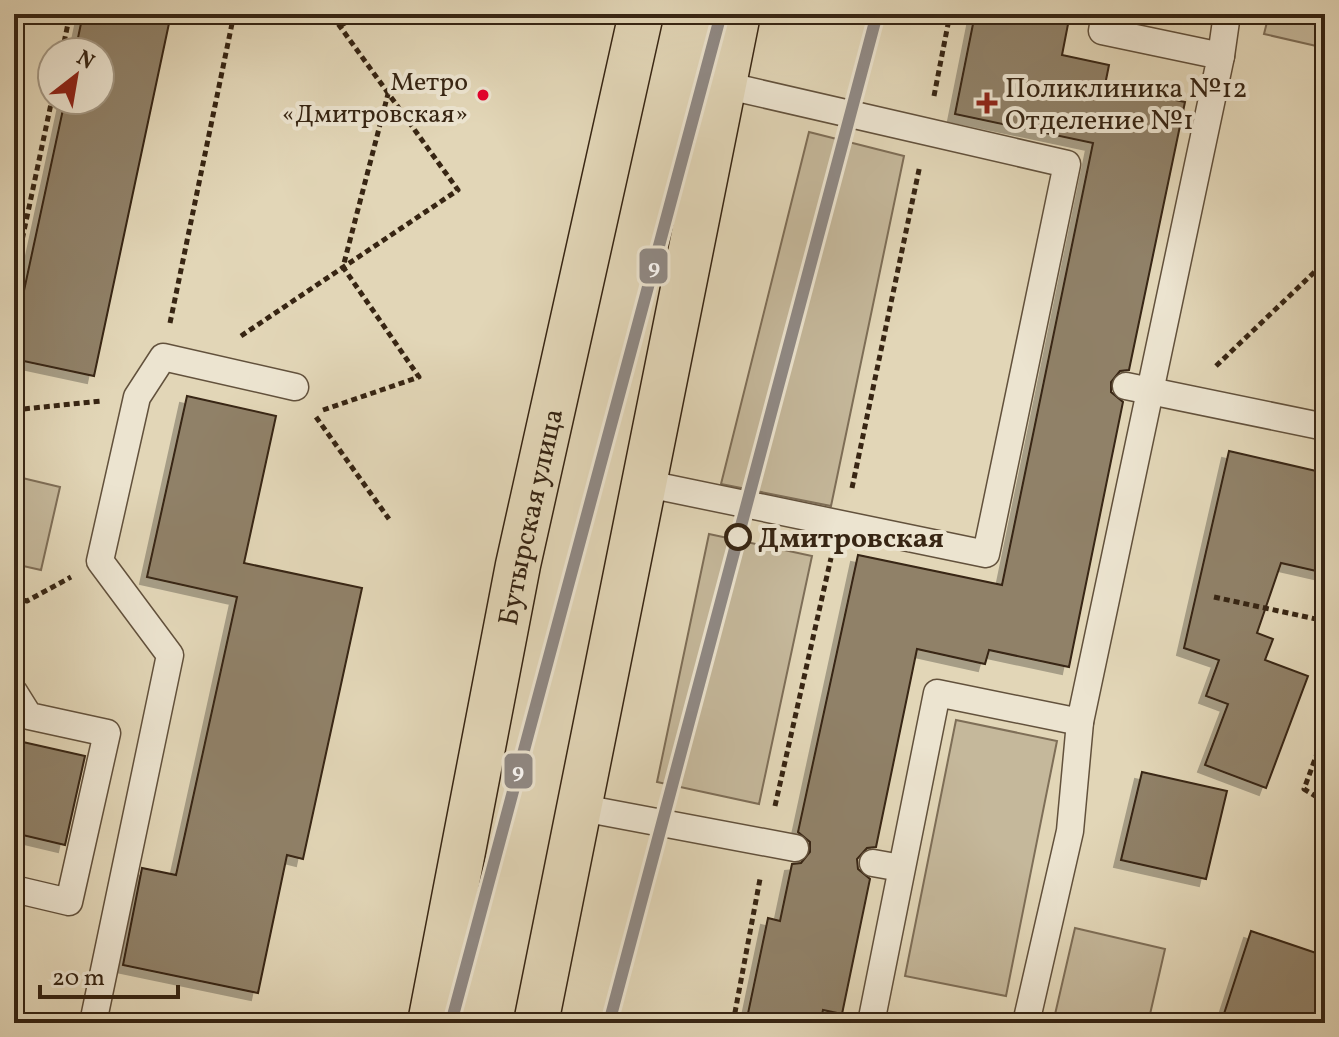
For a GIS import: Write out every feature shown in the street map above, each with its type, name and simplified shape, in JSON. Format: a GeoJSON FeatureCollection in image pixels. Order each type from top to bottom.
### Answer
{"type":"FeatureCollection","features":[{"type":"Feature","properties":{"kind":"main road","name":"Бутырская улица"},"geometry":{"type":"LineString","coordinates":[[430,1023],[518,565],[641,14]]}},
{"type":"Feature","properties":{"kind":"main road"},"geometry":{"type":"LineString","coordinates":[[536,1023],[738,14]]}},
{"type":"Feature","properties":{"kind":"lane"},"geometry":{"type":"LineString","coordinates":[[1105,14],[1102,31],[1221,56]]}},
{"type":"Feature","properties":{"kind":"lane"},"geometry":{"type":"LineString","coordinates":[[1026,1023],[1070,831],[1080,722],[1139,388],[1221,56],[1227,14]]}},
{"type":"Feature","properties":{"kind":"lane"},"geometry":{"type":"LineString","coordinates":[[643,483],[986,554],[1036,367],[1067,164],[724,85]]}},
{"type":"Feature","properties":{"kind":"lane"},"geometry":{"type":"LineString","coordinates":[[93,1023],[170,655],[100,561],[137,397],[163,357],[295,387]]}},
{"type":"Feature","properties":{"kind":"lane"},"geometry":{"type":"LineString","coordinates":[[1139,388],[1325,427]]}},
{"type":"Feature","properties":{"kind":"lane"},"geometry":{"type":"LineString","coordinates":[[14,692],[29,716],[107,733],[69,902],[14,889]]}},
{"type":"Feature","properties":{"kind":"lane"},"geometry":{"type":"LineString","coordinates":[[871,1023],[937,693],[1080,722]]}},
{"type":"Feature","properties":{"kind":"lane"},"geometry":{"type":"LineString","coordinates":[[577,807],[795,848]]}},
{"type":"Feature","properties":{"kind":"lane"},"geometry":{"type":"LineString","coordinates":[[873,863],[901,868]]}},
{"type":"Feature","properties":{"kind":"path"},"geometry":{"type":"LineString","coordinates":[[65,36],[70,14]]}},
{"type":"Feature","properties":{"kind":"path"},"geometry":{"type":"LineString","coordinates":[[163,357],[234,14]]}},
{"type":"Feature","properties":{"kind":"path"},"geometry":{"type":"LineString","coordinates":[[197,365],[458,190],[331,14]]}},
{"type":"Feature","properties":{"kind":"path"},"geometry":{"type":"LineString","coordinates":[[340,26],[359,14]]}},
{"type":"Feature","properties":{"kind":"path"},"geometry":{"type":"LineString","coordinates":[[389,93],[343,267],[419,377],[313,413],[389,519]]}},
{"type":"Feature","properties":{"kind":"path"},"geometry":{"type":"LineString","coordinates":[[14,278],[48,116]]}},
{"type":"Feature","properties":{"kind":"path"},"geometry":{"type":"LineString","coordinates":[[1183,397],[1325,262]]}},
{"type":"Feature","properties":{"kind":"path"},"geometry":{"type":"LineString","coordinates":[[14,410],[137,397]]}},
{"type":"Feature","properties":{"kind":"path"},"geometry":{"type":"LineString","coordinates":[[14,598],[27,601],[100,561]]}},
{"type":"Feature","properties":{"kind":"path"},"geometry":{"type":"LineString","coordinates":[[1214,597],[1325,621]]}},
{"type":"Feature","properties":{"kind":"path"},"geometry":{"type":"LineString","coordinates":[[1325,732],[1304,789],[1325,802]]}},
{"type":"Feature","properties":{"kind":"shaded area"},"geometry":{"type":"Polygon","coordinates":[[[1269,14],[1325,14],[1325,48],[1264,34],[1269,14]]]}},
{"type":"Feature","properties":{"kind":"shaded area"},"geometry":{"type":"Polygon","coordinates":[[[809,132],[904,156],[831,506],[721,484],[809,132]]]}},
{"type":"Feature","properties":{"kind":"shaded area"},"geometry":{"type":"Polygon","coordinates":[[[14,476],[60,487],[41,570],[14,564],[14,476]]]}},
{"type":"Feature","properties":{"kind":"shaded area"},"geometry":{"type":"Polygon","coordinates":[[[709,534],[812,556],[759,804],[657,782],[709,534]]]}},
{"type":"Feature","properties":{"kind":"shaded area"},"geometry":{"type":"Polygon","coordinates":[[[956,720],[1057,741],[1006,996],[905,976],[956,720]]]}},
{"type":"Feature","properties":{"kind":"shaded area"},"geometry":{"type":"Polygon","coordinates":[[[1075,928],[1165,949],[1148,1023],[1053,1023],[1075,928]]]}},
{"type":"Feature","properties":{"kind":"building"},"geometry":{"type":"Polygon","coordinates":[[[83,14],[171,14],[94,376],[14,359],[14,337],[62,116],[116,116],[116,36],[78,36],[83,14]]]}},
{"type":"Feature","properties":{"kind":"building"},"geometry":{"type":"Polygon","coordinates":[[[975,14],[1070,14],[1062,55],[1109,65],[1105,85],[1185,102],[1129,370],[1120,371],[1111,382],[1111,392],[1123,402],[1069,667],[989,650],[985,664],[917,649],[876,847],[867,848],[857,859],[858,869],[870,879],[842,1014],[823,1010],[820,1023],[746,1023],[768,918],[780,921],[792,864],[801,863],[810,852],[810,842],[798,832],[858,555],[1002,585],[1093,143],[955,114],[975,14]]]}},
{"type":"Feature","properties":{"kind":"building"},"geometry":{"type":"Polygon","coordinates":[[[187,396],[276,416],[244,563],[362,588],[303,859],[287,855],[258,993],[123,965],[142,868],[176,875],[237,597],[147,577],[187,396]]]}},
{"type":"Feature","properties":{"kind":"building"},"geometry":{"type":"Polygon","coordinates":[[[1229,451],[1325,473],[1325,573],[1281,563],[1257,633],[1273,639],[1265,660],[1308,676],[1266,788],[1205,765],[1228,704],[1206,696],[1219,660],[1184,648],[1229,451]]]}},
{"type":"Feature","properties":{"kind":"building"},"geometry":{"type":"Polygon","coordinates":[[[14,740],[85,756],[65,845],[14,833],[14,740]]]}},
{"type":"Feature","properties":{"kind":"building"},"geometry":{"type":"Polygon","coordinates":[[[1142,772],[1227,791],[1206,879],[1121,860],[1142,772]]]}},
{"type":"Feature","properties":{"kind":"building"},"geometry":{"type":"Polygon","coordinates":[[[1251,931],[1325,956],[1325,1023],[1221,1023],[1251,931]]]}},
{"type":"Feature","properties":{"kind":"transit line","name":"9"},"geometry":{"type":"LineString","coordinates":[[451,1023],[721,14]]}},
{"type":"Feature","properties":{"kind":"transit line","name":"9"},"geometry":{"type":"LineString","coordinates":[[609,1023],[877,14]]}},
{"type":"Feature","properties":{"kind":"place","name":"Метро «Дмитровская»"},"geometry":{"type":"Point","coordinates":[483,95]}},
{"type":"Feature","properties":{"kind":"place","name":"Поликлиника №12 Отделение №1"},"geometry":{"type":"Point","coordinates":[987,103]}},
{"type":"Feature","properties":{"kind":"place","name":"Дмитровская"},"geometry":{"type":"Point","coordinates":[738,537]}}]}
